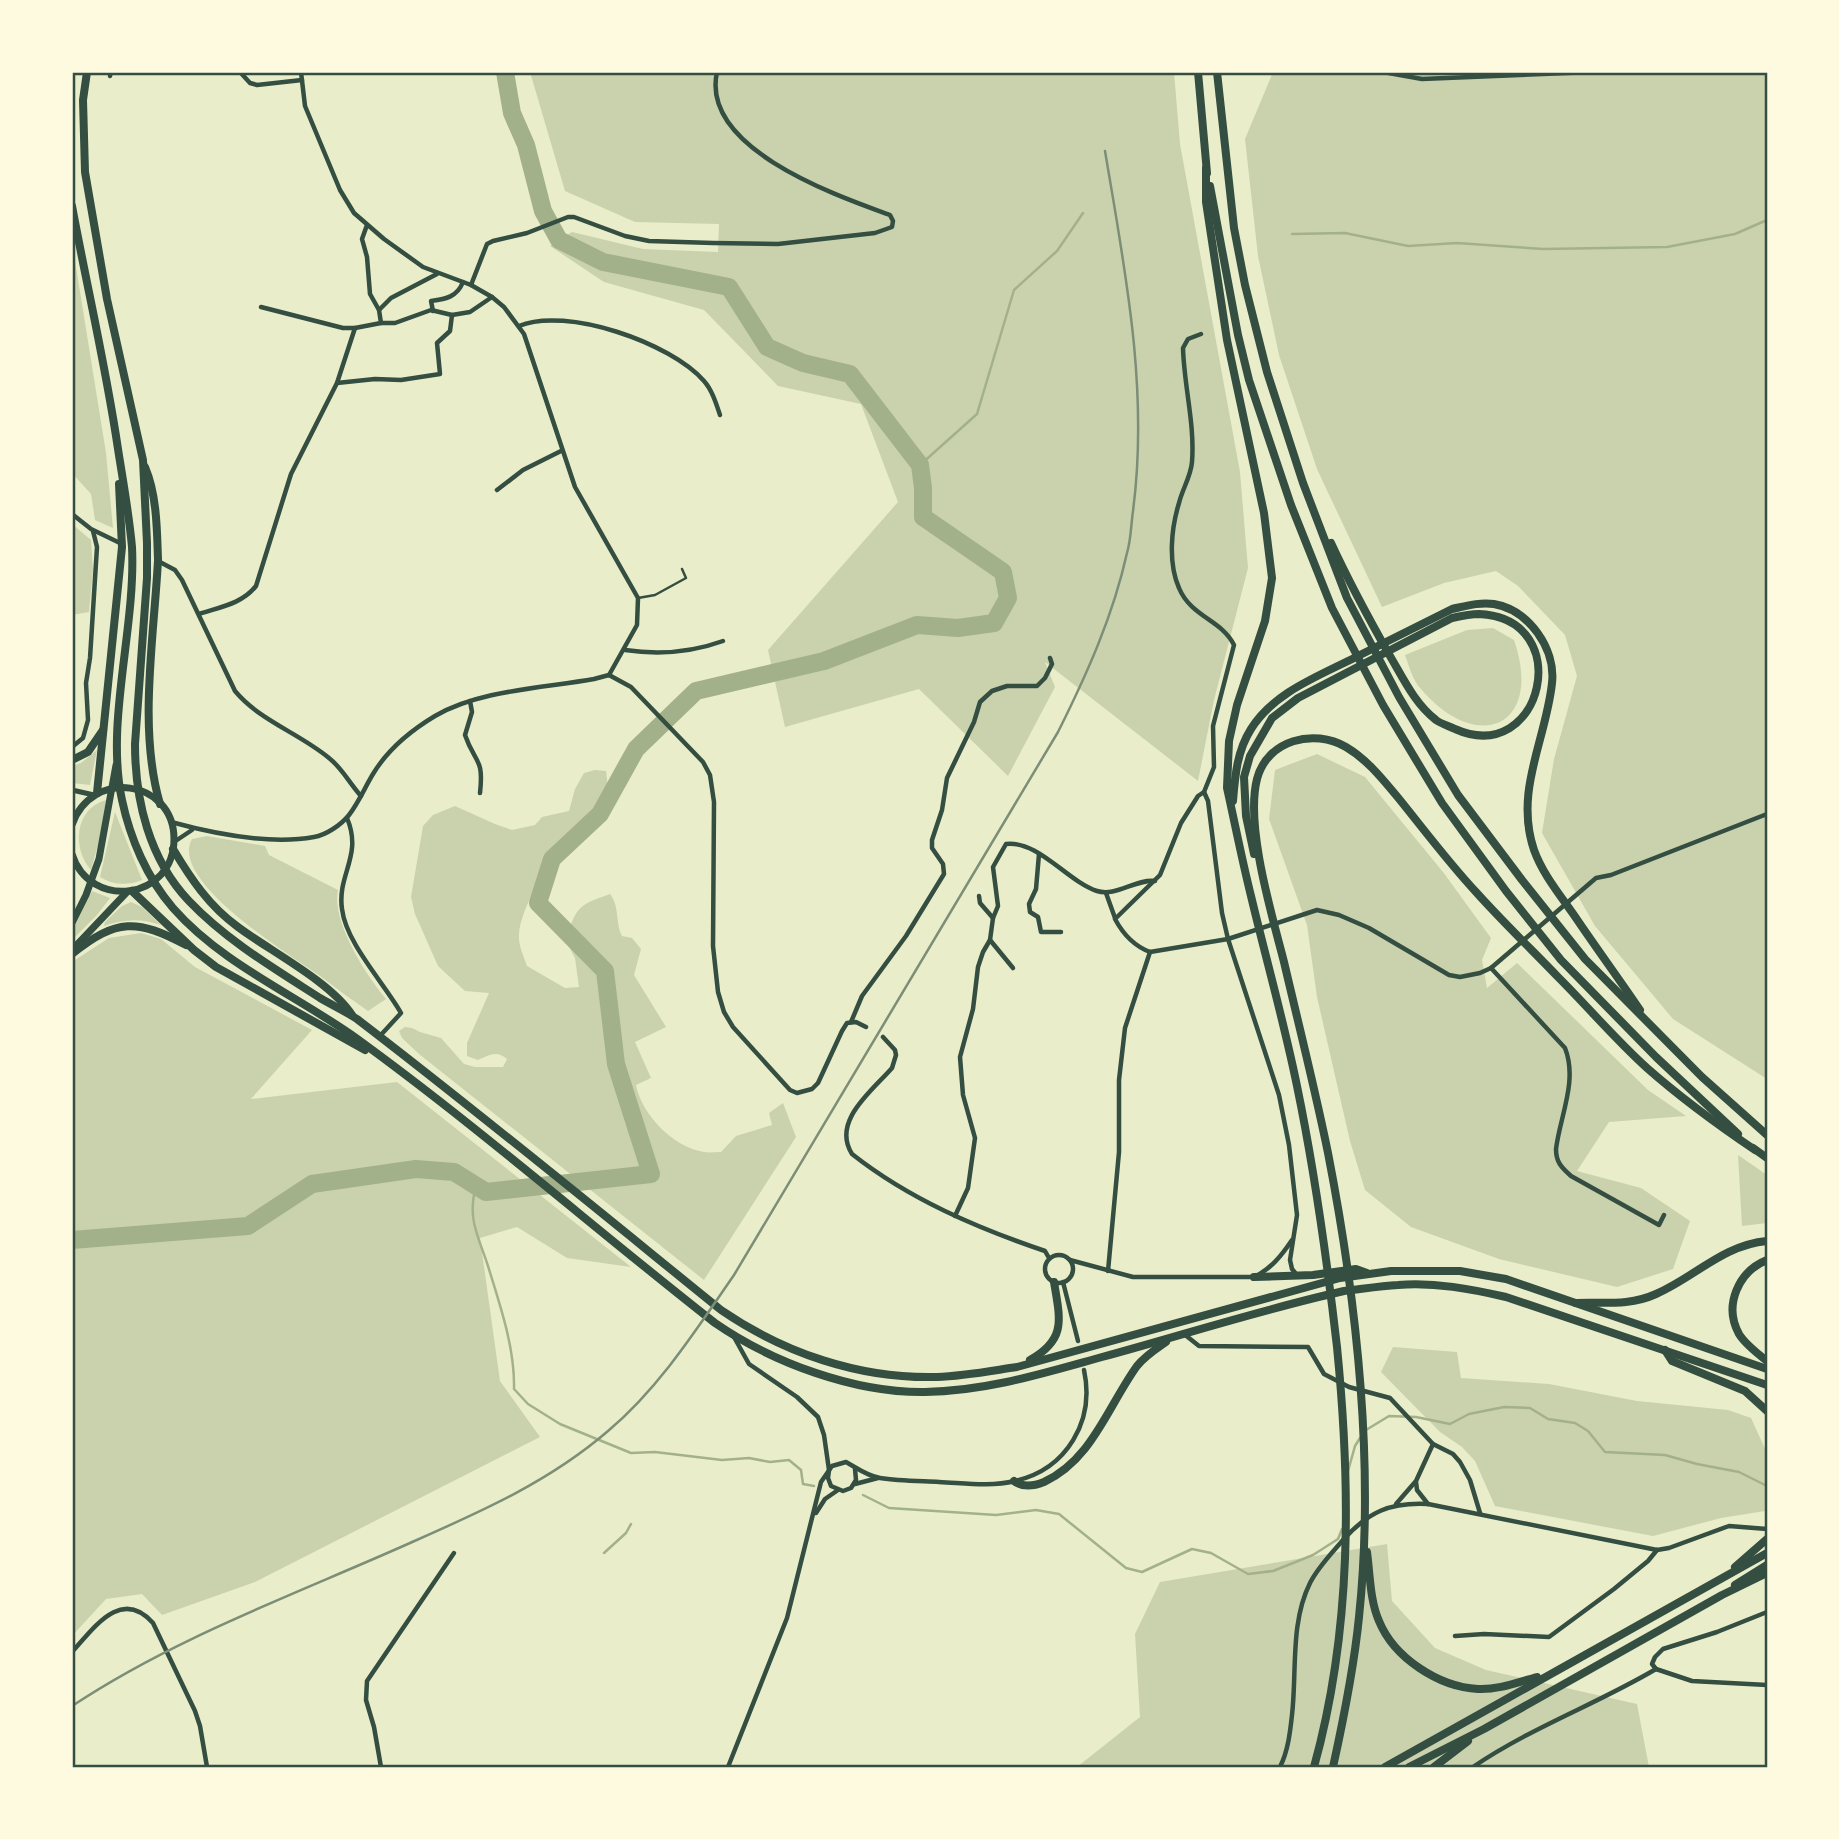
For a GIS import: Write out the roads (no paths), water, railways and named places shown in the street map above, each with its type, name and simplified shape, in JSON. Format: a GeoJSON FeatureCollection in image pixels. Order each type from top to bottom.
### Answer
{"type":"FeatureCollection","features":[{"type":"Feature","properties":{"kind":"highway"},"geometry":{"type":"LineString","coordinates":[[87,72],[83,100],[85,172],[107,299],[143,460],[150,479],[157,533],[149,732],[152,774],[160,804]]}},
{"type":"Feature","properties":{"kind":"highway"},"geometry":{"type":"LineString","coordinates":[[1198,72],[1206,202],[1227,340],[1264,513],[1272,578],[1265,621],[1237,705],[1229,741],[1227,788],[1297,1085],[1326,1258],[1343,1424],[1346,1564],[1337,1656],[1314,1767]]}},
{"type":"Feature","properties":{"kind":"highway"},"geometry":{"type":"LineString","coordinates":[[1217,72],[1231,202],[1245,285],[1267,372],[1303,483],[1350,596],[1399,698],[1458,795],[1585,959],[1702,1077],[1767,1135]]}},
{"type":"Feature","properties":{"kind":"highway"},"geometry":{"type":"LineString","coordinates":[[1206,168],[1235,322],[1249,380],[1291,505],[1332,608],[1383,705],[1442,803],[1506,891],[1561,960],[1656,1057],[1755,1150]]}},
{"type":"Feature","properties":{"kind":"highway"},"geometry":{"type":"LineString","coordinates":[[72,206],[110,392],[132,550],[118,758],[121,799],[145,867],[172,906],[205,939],[307,1004],[405,1075],[732,1335],[801,1368],[850,1383],[922,1392],[1015,1382],[1344,1291],[1399,1284],[1463,1287],[1550,1310],[1767,1385]]}},
{"type":"Feature","properties":{"kind":"highway"},"geometry":{"type":"LineString","coordinates":[[99,793],[122,547],[118,449]]}},
{"type":"Feature","properties":{"kind":"highway"},"geometry":{"type":"LineString","coordinates":[[143,460],[147,542],[135,755],[140,801],[148,833],[160,862],[188,900],[224,933],[281,973],[354,1017],[720,1310],[759,1334],[806,1355],[861,1370],[938,1377],[1017,1367],[1340,1278],[1391,1271],[1460,1271],[1506,1279],[1767,1369]]}},
{"type":"Feature","properties":{"kind":"highway"},"geometry":{"type":"LineString","coordinates":[[1269,904],[1260,878],[1246,816],[1244,777],[1250,756],[1272,718],[1298,698],[1452,618],[1477,614],[1505,620],[1523,632],[1533,644],[1538,658],[1540,683],[1534,703],[1503,733],[1471,736],[1437,721],[1412,694],[1350,596]]}},
{"type":"Feature","properties":{"kind":"highway"},"geometry":{"type":"LineString","coordinates":[[1232,810],[1236,765],[1241,746],[1264,712],[1293,689],[1452,609],[1477,603],[1496,604],[1511,611],[1522,617],[1543,641],[1552,681],[1527,796],[1528,821],[1534,850],[1547,876],[1654,1030]]}},
{"type":"Feature","properties":{"kind":"highway"},"geometry":{"type":"LineString","coordinates":[[72,760],[94,746],[105,727]]}},
{"type":"Feature","properties":{"kind":"highway"},"geometry":{"type":"LineString","coordinates":[[1550,1674],[1505,1686],[1478,1689],[1444,1681],[1412,1664],[1398,1650],[1379,1622],[1365,1550],[1362,1422],[1345,1256],[1312,1075],[1269,904],[1255,823],[1254,802],[1258,777],[1265,760],[1275,750],[1306,737],[1325,738],[1342,744],[1376,771],[1475,891],[1645,1067],[1715,1124],[1767,1158]]}},
{"type":"Feature","properties":{"kind":"highway"},"geometry":{"type":"LineString","coordinates":[[174,845],[189,876],[216,908],[236,926],[335,995],[354,1017]]}},
{"type":"Feature","properties":{"kind":"highway"},"geometry":{"type":"LineString","coordinates":[[130,891],[194,950],[237,980],[382,1058]]}},
{"type":"Feature","properties":{"kind":"highway"},"geometry":{"type":"LineString","coordinates":[[72,952],[101,933],[125,926],[148,927],[194,950]]}},
{"type":"Feature","properties":{"kind":"highway"},"geometry":{"type":"LineString","coordinates":[[1576,1303],[1625,1303],[1646,1298],[1732,1249],[1753,1242],[1767,1241]]}},
{"type":"Feature","properties":{"kind":"highway"},"geometry":{"type":"LineString","coordinates":[[1767,1260],[1754,1266],[1744,1276],[1737,1288],[1733,1304],[1740,1334],[1767,1361]]}},
{"type":"Feature","properties":{"kind":"highway"},"geometry":{"type":"LineString","coordinates":[[1254,1277],[1356,1269],[1370,1273]]}},
{"type":"Feature","properties":{"kind":"highway"},"geometry":{"type":"LineString","coordinates":[[1017,1367],[1044,1352],[1057,1334],[1060,1318],[1059,1282]]}},
{"type":"Feature","properties":{"kind":"highway"},"geometry":{"type":"LineString","coordinates":[[1014,1481],[1019,1485],[1038,1485],[1070,1466],[1093,1437],[1140,1362],[1171,1338]]}},
{"type":"Feature","properties":{"kind":"highway"},"geometry":{"type":"LineString","coordinates":[[1665,1350],[1672,1361],[1745,1391],[1767,1411]]}},
{"type":"Feature","properties":{"kind":"highway"},"geometry":{"type":"LineString","coordinates":[[1722,1578],[1767,1540]]}},
{"type":"Feature","properties":{"kind":"highway"},"geometry":{"type":"LineString","coordinates":[[1333,1767],[1355,1651],[1365,1550]]}},
{"type":"Feature","properties":{"kind":"highway"},"geometry":{"type":"LineString","coordinates":[[1385,1767],[1767,1553]]}},
{"type":"Feature","properties":{"kind":"highway"},"geometry":{"type":"LineString","coordinates":[[1722,1595],[1767,1565]]}},
{"type":"Feature","properties":{"kind":"highway"},"geometry":{"type":"LineString","coordinates":[[1409,1767],[1484,1729],[1722,1595],[1767,1573]]}},
{"type":"Feature","properties":{"kind":"highway"},"geometry":{"type":"LineString","coordinates":[[1434,1767],[1484,1729]]}},
{"type":"Feature","properties":{"kind":"main road"},"geometry":{"type":"LineString","coordinates":[[72,923],[99,859],[118,758]]}},
{"type":"Feature","properties":{"kind":"main road"},"geometry":{"type":"LineString","coordinates":[[72,825],[81,807],[99,793],[120,787],[135,789],[149,794],[160,804],[171,822],[174,845],[171,859],[162,873],[149,884],[130,891],[107,890],[98,886],[84,876],[73,857]]}},
{"type":"Feature","properties":{"kind":"main road"},"geometry":{"type":"LineString","coordinates":[[72,873],[73,857]]}},
{"type":"Feature","properties":{"kind":"main road"},"geometry":{"type":"LineString","coordinates":[[72,952],[130,891]]}},
{"type":"Feature","properties":{"kind":"street"},"geometry":{"type":"LineString","coordinates":[[240,72],[250,83],[257,85],[302,80]]}},
{"type":"Feature","properties":{"kind":"street"},"geometry":{"type":"LineString","coordinates":[[171,822],[196,829],[253,837],[297,838],[323,834],[347,818],[379,764],[405,736],[436,715],[470,701],[594,680],[609,675],[637,625],[638,598],[580,499],[561,451],[531,352],[519,326],[492,297],[471,285],[437,274],[407,257],[367,225],[347,204],[305,106],[301,72]]}},
{"type":"Feature","properties":{"kind":"street"},"geometry":{"type":"LineString","coordinates":[[471,285],[487,244],[541,228],[556,220],[574,217],[625,236],[649,241],[778,244],[875,233],[893,225],[890,215],[862,206],[758,154],[728,124],[720,109],[716,93],[717,72]]}},
{"type":"Feature","properties":{"kind":"street"},"geometry":{"type":"LineString","coordinates":[[1141,72],[1177,72]]}},
{"type":"Feature","properties":{"kind":"street"},"geometry":{"type":"LineString","coordinates":[[1382,72],[1433,79],[1592,72]]}},
{"type":"Feature","properties":{"kind":"street"},"geometry":{"type":"LineString","coordinates":[[367,225],[362,239],[367,257],[370,294],[379,310],[381,323]]}},
{"type":"Feature","properties":{"kind":"street"},"geometry":{"type":"LineString","coordinates":[[379,310],[391,298],[437,274]]}},
{"type":"Feature","properties":{"kind":"street"},"geometry":{"type":"LineString","coordinates":[[433,311],[431,301],[453,296],[463,282]]}},
{"type":"Feature","properties":{"kind":"street"},"geometry":{"type":"LineString","coordinates":[[261,306],[306,319],[355,328],[395,323],[433,311],[452,315],[470,312],[492,297]]}},
{"type":"Feature","properties":{"kind":"street"},"geometry":{"type":"LineString","coordinates":[[337,383],[375,379],[401,380],[440,374],[438,344],[450,331],[452,315]]}},
{"type":"Feature","properties":{"kind":"street"},"geometry":{"type":"LineString","coordinates":[[519,326],[532,321],[548,320],[595,325],[635,337],[698,374],[712,393],[720,415]]}},
{"type":"Feature","properties":{"kind":"street"},"geometry":{"type":"LineString","coordinates":[[199,614],[238,601],[249,595],[256,586],[291,474],[337,383],[355,328]]}},
{"type":"Feature","properties":{"kind":"street"},"geometry":{"type":"LineString","coordinates":[[1115,919],[1160,875],[1181,823],[1198,796],[1204,792],[1214,767],[1213,726],[1234,645],[1229,634],[1193,610],[1180,590],[1172,569],[1178,505],[1192,464],[1183,348],[1188,339],[1201,334]]}},
{"type":"Feature","properties":{"kind":"street"},"geometry":{"type":"LineString","coordinates":[[497,490],[523,470],[561,451]]}},
{"type":"Feature","properties":{"kind":"street"},"geometry":{"type":"LineString","coordinates":[[72,514],[93,530],[168,566],[179,575],[240,698],[256,712],[331,759],[361,796]]}},
{"type":"Feature","properties":{"kind":"street"},"geometry":{"type":"LineString","coordinates":[[72,747],[83,738],[88,720],[86,682],[97,547],[93,530]]}},
{"type":"Feature","properties":{"kind":"street"},"geometry":{"type":"LineString","coordinates":[[625,650],[651,654],[674,653],[723,641]]}},
{"type":"Feature","properties":{"kind":"street"},"geometry":{"type":"LineString","coordinates":[[609,675],[627,684],[703,762],[713,785],[713,965],[720,1002],[729,1020],[785,1085],[797,1093],[812,1089],[818,1083],[862,996],[906,936],[944,874],[943,864],[933,852],[932,840],[943,810],[947,778],[974,722],[980,702],[992,691],[1007,686],[1037,685],[1045,678],[1052,664],[1050,658]]}},
{"type":"Feature","properties":{"kind":"street"},"geometry":{"type":"LineString","coordinates":[[470,701],[472,712],[465,735],[480,761],[480,793]]}},
{"type":"Feature","properties":{"kind":"street"},"geometry":{"type":"LineString","coordinates":[[72,790],[99,793]]}},
{"type":"Feature","properties":{"kind":"street"},"geometry":{"type":"LineString","coordinates":[[1204,792],[1208,801],[1222,913],[1228,939],[1279,1095],[1289,1145],[1297,1215],[1290,1259],[1292,1269],[1298,1275]]}},
{"type":"Feature","properties":{"kind":"street"},"geometry":{"type":"LineString","coordinates":[[1106,893],[1121,931],[1142,949],[1150,952],[1228,939],[1317,910],[1339,915],[1369,929],[1449,975],[1460,977],[1490,968],[1596,878],[1611,875],[1767,814]]}},
{"type":"Feature","properties":{"kind":"street"},"geometry":{"type":"LineString","coordinates":[[347,818],[354,841],[342,897],[344,919],[371,968],[401,1013],[379,1037]]}},
{"type":"Feature","properties":{"kind":"street"},"geometry":{"type":"LineString","coordinates":[[174,845],[185,833],[196,829]]}},
{"type":"Feature","properties":{"kind":"street"},"geometry":{"type":"LineString","coordinates":[[955,1216],[968,1188],[975,1138],[963,1094],[960,1057],[973,1009],[978,967],[990,940],[993,918],[998,906],[993,867],[1006,844],[1016,844],[1039,853],[1084,885],[1106,893],[1146,880],[1155,881]]}},
{"type":"Feature","properties":{"kind":"street"},"geometry":{"type":"LineString","coordinates":[[1039,853],[1036,889],[1029,904],[1030,912],[1038,917],[1041,932],[1061,932]]}},
{"type":"Feature","properties":{"kind":"street"},"geometry":{"type":"LineString","coordinates":[[979,896],[980,903],[993,918]]}},
{"type":"Feature","properties":{"kind":"street"},"geometry":{"type":"LineString","coordinates":[[990,940],[1013,968]]}},
{"type":"Feature","properties":{"kind":"street"},"geometry":{"type":"LineString","coordinates":[[1108,1271],[1119,1152],[1119,1080],[1125,1028],[1150,952]]}},
{"type":"Feature","properties":{"kind":"street"},"geometry":{"type":"LineString","coordinates":[[1490,968],[1565,1048],[1570,1080],[1556,1160],[1570,1176],[1659,1225],[1664,1215]]}},
{"type":"Feature","properties":{"kind":"street"},"geometry":{"type":"LineString","coordinates":[[851,1022],[866,1027]]}},
{"type":"Feature","properties":{"kind":"street"},"geometry":{"type":"LineString","coordinates":[[883,1037],[895,1050],[895,1062],[850,1117],[846,1134],[850,1150],[883,1175],[955,1216],[987,1231],[1045,1251],[1049,1258],[1045,1271],[1059,1282],[1078,1341]]}},
{"type":"Feature","properties":{"kind":"street"},"geometry":{"type":"LineString","coordinates":[[1049,1258],[1058,1254],[1070,1260],[1133,1277],[1254,1277],[1267,1270],[1283,1254],[1294,1237]]}},
{"type":"Feature","properties":{"kind":"street"},"geometry":{"type":"LineString","coordinates":[[1059,1282],[1069,1279],[1072,1272],[1070,1260]]}},
{"type":"Feature","properties":{"kind":"street"},"geometry":{"type":"LineString","coordinates":[[732,1335],[749,1364],[797,1397],[818,1418],[824,1435],[829,1482],[838,1490]]}},
{"type":"Feature","properties":{"kind":"street"},"geometry":{"type":"LineString","coordinates":[[1184,1335],[1199,1346],[1308,1347],[1324,1374],[1349,1387],[1390,1398],[1433,1444],[1447,1450],[1460,1462],[1470,1480],[1480,1514]]}},
{"type":"Feature","properties":{"kind":"street"},"geometry":{"type":"LineString","coordinates":[[811,1524],[822,1503],[838,1490],[847,1490],[855,1484],[879,1478],[972,1484],[1014,1481],[1034,1475],[1049,1466],[1073,1441],[1082,1424],[1087,1393],[1084,1370]]}},
{"type":"Feature","properties":{"kind":"street"},"geometry":{"type":"LineString","coordinates":[[1396,1504],[1416,1481],[1433,1444]]}},
{"type":"Feature","properties":{"kind":"street"},"geometry":{"type":"LineString","coordinates":[[728,1767],[787,1618],[821,1482],[832,1466],[841,1462],[879,1478]]}},
{"type":"Feature","properties":{"kind":"street"},"geometry":{"type":"LineString","coordinates":[[854,1468],[857,1476],[855,1484]]}},
{"type":"Feature","properties":{"kind":"street"},"geometry":{"type":"LineString","coordinates":[[1416,1481],[1417,1490],[1428,1504]]}},
{"type":"Feature","properties":{"kind":"street"},"geometry":{"type":"LineString","coordinates":[[1280,1767],[1289,1737],[1300,1610],[1309,1584],[1348,1534],[1383,1508],[1396,1504],[1428,1504],[1657,1550],[1729,1526],[1767,1529]]}},
{"type":"Feature","properties":{"kind":"street"},"geometry":{"type":"LineString","coordinates":[[1455,1636],[1484,1634],[1549,1637],[1648,1562],[1657,1550]]}},
{"type":"Feature","properties":{"kind":"street"},"geometry":{"type":"LineString","coordinates":[[381,1767],[366,1700],[367,1681],[454,1553]]}},
{"type":"Feature","properties":{"kind":"street"},"geometry":{"type":"LineString","coordinates":[[72,1651],[104,1618],[116,1611],[129,1609],[142,1613],[155,1628],[200,1726],[207,1767]]}},
{"type":"Feature","properties":{"kind":"street"},"geometry":{"type":"LineString","coordinates":[[1767,1612],[1663,1649],[1652,1664],[1656,1669],[1692,1681],[1767,1685]]}},
{"type":"Feature","properties":{"kind":"street"},"geometry":{"type":"LineString","coordinates":[[1473,1767],[1656,1669]]}},
{"type":"Feature","properties":{"kind":"lane"},"geometry":{"type":"LineString","coordinates":[[638,598],[655,595],[686,578],[682,569]]}},
{"type":"Feature","properties":{"kind":"waterway"},"geometry":{"type":"LineString","coordinates":[[72,1240],[248,1226],[312,1184],[416,1169],[454,1172],[486,1192],[651,1174],[616,1064],[605,971],[538,903],[552,859],[600,814],[636,749],[696,691],[824,661],[917,625],[958,628],[994,623],[1008,598],[1003,572],[923,517],[920,465],[850,374],[803,363],[767,347],[729,287],[603,262],[559,240],[543,211],[526,145],[512,113],[505,72]]}},
{"type":"Feature","properties":{"kind":"waterway"},"geometry":{"type":"LineString","coordinates":[[920,465],[977,414],[1014,290],[1057,251],[1083,213]]}},
{"type":"Feature","properties":{"kind":"waterway"},"geometry":{"type":"LineString","coordinates":[[1292,234],[1345,233],[1408,246],[1457,243],[1543,249],[1667,247],[1735,234],[1767,220]]}},
{"type":"Feature","properties":{"kind":"waterway"},"geometry":{"type":"LineString","coordinates":[[476,1186],[473,1208],[475,1227],[506,1327],[514,1389],[528,1404],[560,1424],[631,1453],[655,1452],[722,1460],[789,1460],[801,1470],[803,1484],[814,1486]]}},
{"type":"Feature","properties":{"kind":"waterway"},"geometry":{"type":"LineString","coordinates":[[1366,1430],[1389,1416],[1416,1417],[1450,1424],[1469,1414],[1504,1407],[1530,1408],[1548,1419],[1575,1423],[1588,1431],[1605,1452],[1665,1455],[1739,1472],[1767,1486]]}},
{"type":"Feature","properties":{"kind":"waterway"},"geometry":{"type":"LineString","coordinates":[[1348,1471],[1360,1438]]}},
{"type":"Feature","properties":{"kind":"waterway"},"geometry":{"type":"LineString","coordinates":[[863,1495],[889,1508],[996,1515],[1036,1510],[1059,1514],[1126,1568],[1142,1572],[1192,1549],[1211,1553],[1248,1574],[1273,1571],[1313,1555],[1338,1539],[1342,1529]]}},
{"type":"Feature","properties":{"kind":"waterway"},"geometry":{"type":"LineString","coordinates":[[604,1553],[626,1533],[631,1524]]}},
{"type":"Feature","properties":{"kind":"railway"},"geometry":{"type":"LineString","coordinates":[[72,1706],[112,1681],[195,1638],[462,1520],[562,1466],[608,1431],[644,1396],[676,1358],[734,1275],[1058,732],[1107,622],[1130,538],[1137,466],[1138,420],[1133,330],[1105,151]]}}]}
